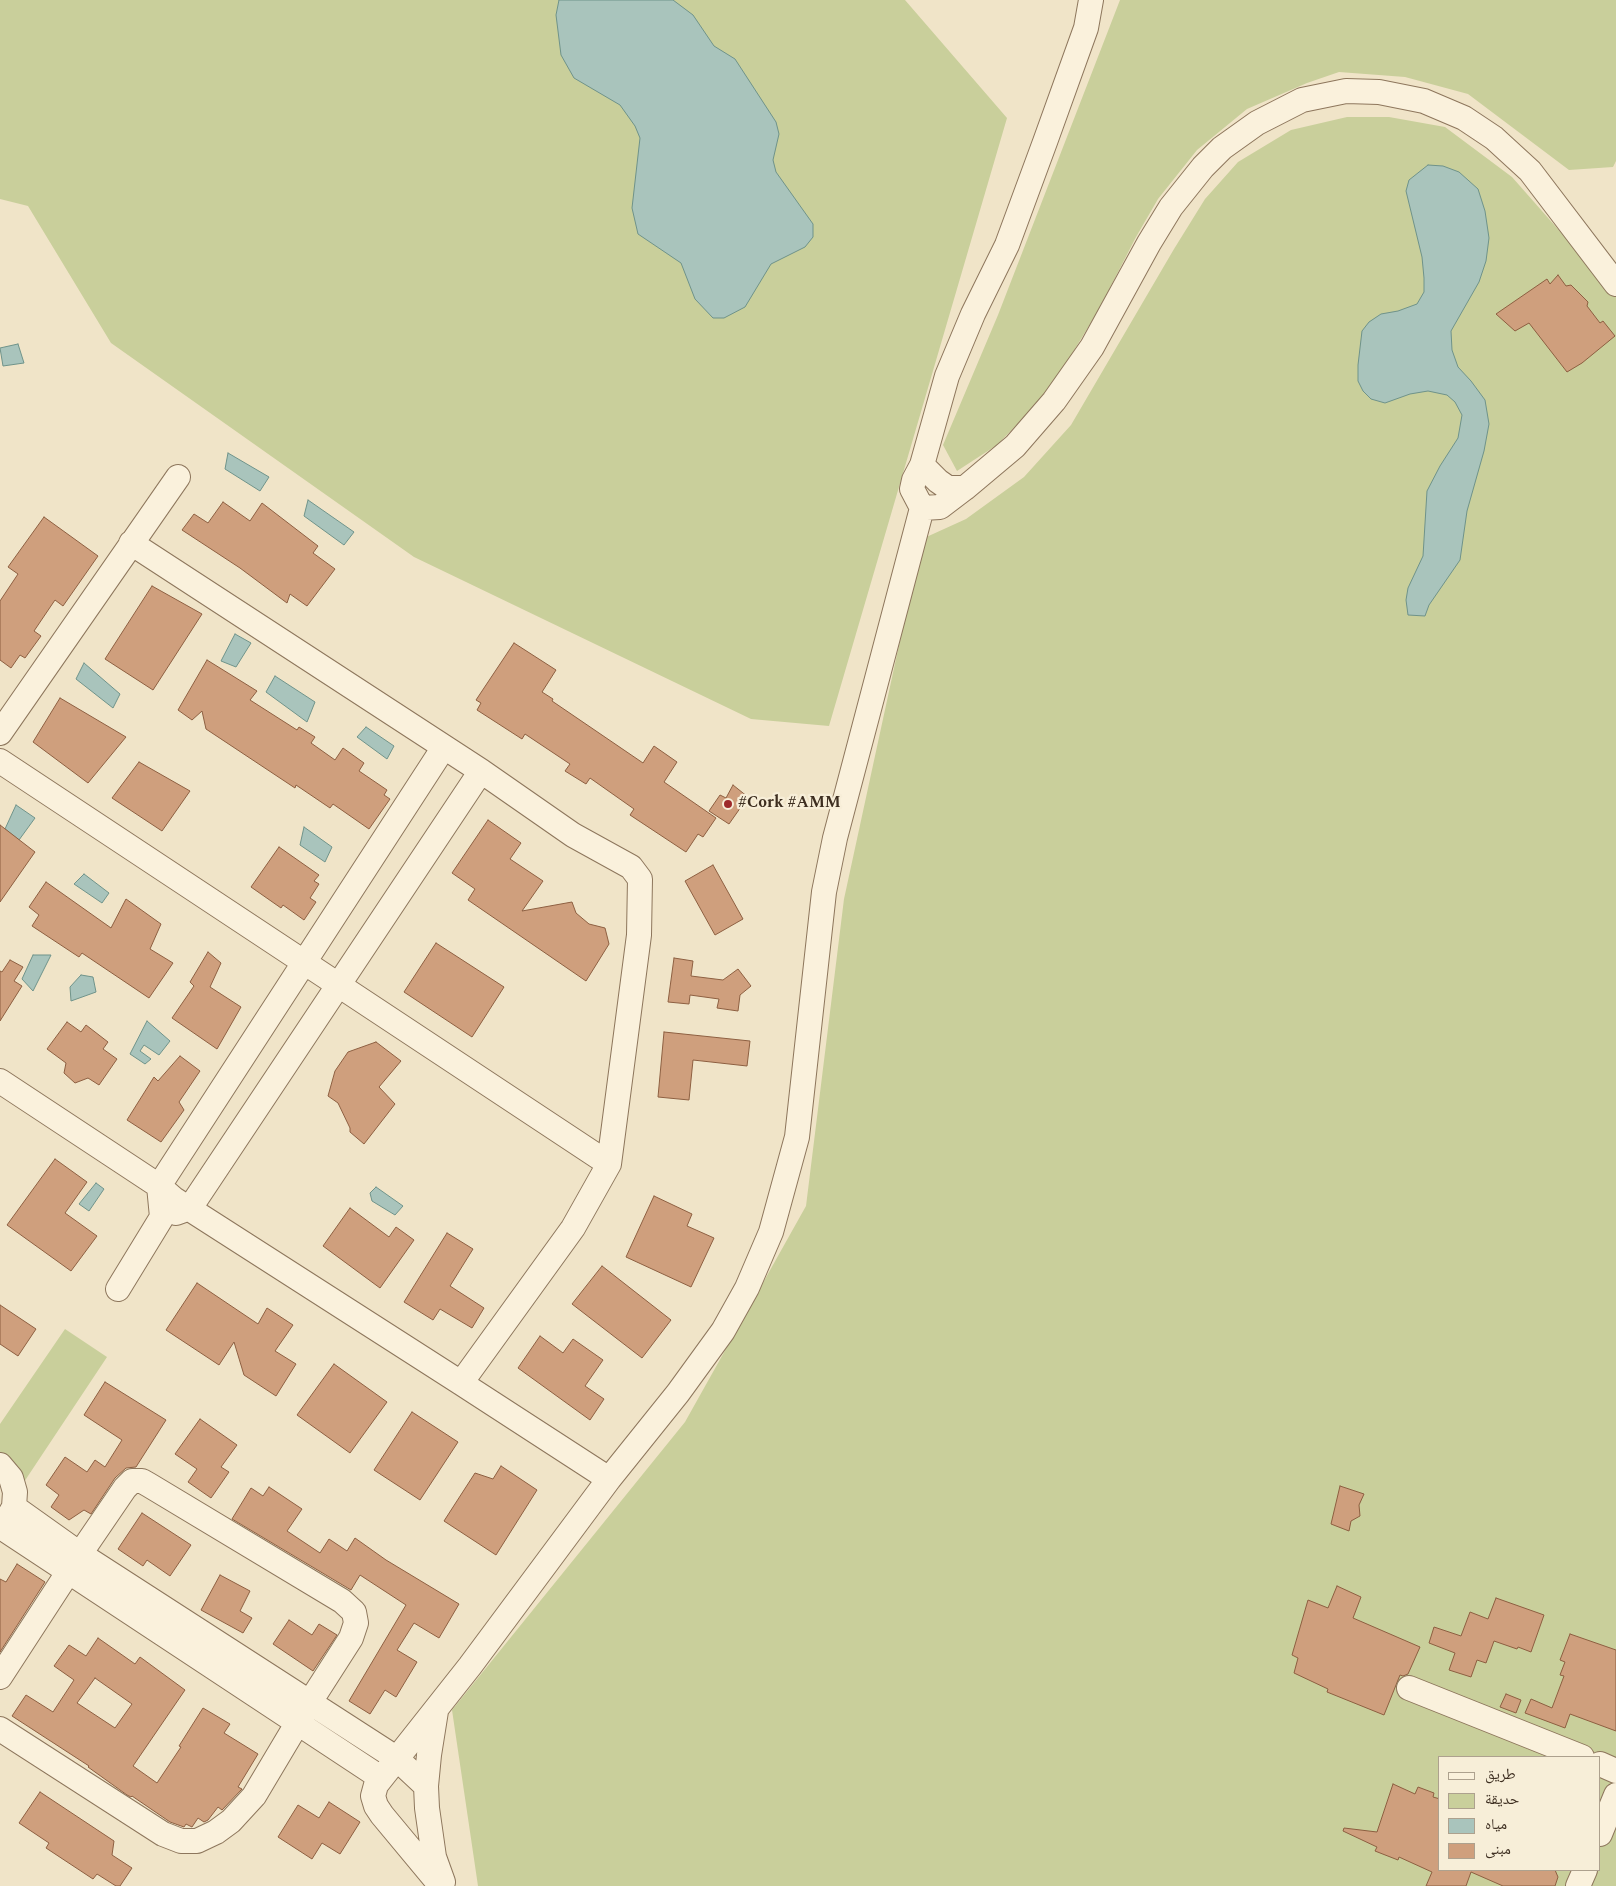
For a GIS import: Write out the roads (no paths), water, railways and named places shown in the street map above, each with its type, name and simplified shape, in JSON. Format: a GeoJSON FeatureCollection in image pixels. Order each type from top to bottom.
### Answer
{"type":"FeatureCollection","features":[{"type":"Feature","properties":{"kind":"street"},"geometry":{"type":"LineString","coordinates":[[442,1886],[376,1806],[373,1796],[374,1790],[396,1758],[436,1709],[609,1480],[678,1394],[723,1332],[747,1288],[771,1232],[797,1137],[824,892],[835,838],[922,508],[912,489],[914,480],[922,465],[948,376],[973,314],[1007,245],[1020,212],[1086,28],[1092,0]]}},
{"type":"Feature","properties":{"kind":"street"},"geometry":{"type":"LineString","coordinates":[[922,508],[940,508],[1014,446],[1043,414],[1068,383],[1092,347],[1149,243],[1171,207],[1202,167],[1222,148],[1257,123],[1302,100],[1346,90],[1379,92],[1424,101],[1464,118],[1494,138],[1530,171],[1616,284]]}},
{"type":"Feature","properties":{"kind":"street"},"geometry":{"type":"LineString","coordinates":[[922,465],[938,482],[948,488],[965,488]]}},
{"type":"Feature","properties":{"kind":"street"},"geometry":{"type":"LineString","coordinates":[[0,732],[178,477]]}},
{"type":"Feature","properties":{"kind":"street"},"geometry":{"type":"LineString","coordinates":[[131,543],[481,771],[573,835],[631,867],[640,879],[639,935],[608,1164],[573,1228],[461,1383]]}},
{"type":"Feature","properties":{"kind":"street"},"geometry":{"type":"LineString","coordinates":[[118,1289],[162,1217],[159,1186],[444,747]]}},
{"type":"Feature","properties":{"kind":"street"},"geometry":{"type":"LineString","coordinates":[[0,761],[608,1164]]}},
{"type":"Feature","properties":{"kind":"street"},"geometry":{"type":"LineString","coordinates":[[162,1217],[190,1208],[481,771]]}},
{"type":"Feature","properties":{"kind":"street"},"geometry":{"type":"LineString","coordinates":[[0,1081],[159,1186],[174,1200],[190,1208],[609,1480]]}},
{"type":"Feature","properties":{"kind":"street"},"geometry":{"type":"LineString","coordinates":[[0,1465],[6,1471],[15,1492],[14,1507],[9,1518],[1,1527],[75,1563],[310,1702],[396,1758],[426,1786]]}},
{"type":"Feature","properties":{"kind":"street"},"geometry":{"type":"LineString","coordinates":[[0,1677],[125,1488],[132,1481],[142,1481],[342,1601],[354,1612],[356,1623],[351,1638],[254,1796],[231,1821],[216,1832],[197,1841],[182,1841],[163,1834],[0,1729]]}},
{"type":"Feature","properties":{"kind":"street"},"geometry":{"type":"LineString","coordinates":[[14,1507],[75,1563],[298,1722],[381,1778]]}},
{"type":"Feature","properties":{"kind":"street"},"geometry":{"type":"LineString","coordinates":[[1409,1688],[1579,1756]]}},
{"type":"Feature","properties":{"kind":"street"},"geometry":{"type":"LineString","coordinates":[[436,1709],[430,1741],[426,1786],[434,1857],[442,1886]]}},
{"type":"Feature","properties":{"kind":"street"},"geometry":{"type":"LineString","coordinates":[[1601,1764],[1616,1771]]}},
{"type":"Feature","properties":{"kind":"street"},"geometry":{"type":"LineString","coordinates":[[1601,1832],[1616,1795]]}},
{"type":"Feature","properties":{"kind":"street"},"geometry":{"type":"LineString","coordinates":[[1578,1886],[1585,1871]]}},
{"type":"Feature","properties":{"kind":"water"},"geometry":{"type":"Polygon","coordinates":[[[559,0],[673,0],[693,15],[714,46],[735,59],[776,122],[779,134],[773,160],[776,172],[813,224],[813,237],[805,247],[771,264],[745,307],[724,318],[713,318],[695,299],[681,263],[638,234],[632,208],[640,138],[635,126],[620,105],[574,78],[561,55],[556,15],[559,0]]]}},
{"type":"Feature","properties":{"kind":"water"},"geometry":{"type":"Polygon","coordinates":[[[1428,165],[1443,166],[1459,172],[1478,189],[1485,211],[1489,238],[1486,261],[1479,282],[1451,331],[1452,350],[1458,367],[1485,400],[1489,424],[1484,451],[1467,511],[1460,560],[1429,605],[1425,616],[1408,615],[1406,600],[1408,588],[1423,556],[1427,491],[1458,438],[1462,415],[1455,402],[1447,395],[1428,391],[1410,394],[1385,403],[1371,399],[1363,391],[1358,381],[1358,365],[1362,331],[1369,322],[1381,314],[1398,311],[1417,304],[1424,292],[1422,257],[1406,191],[1409,180],[1428,165]]]}},
{"type":"Feature","properties":{"kind":"water"},"geometry":{"type":"Polygon","coordinates":[[[18,344],[24,363],[3,366],[0,348],[18,344]]]}},
{"type":"Feature","properties":{"kind":"water"},"geometry":{"type":"Polygon","coordinates":[[[228,453],[269,477],[260,491],[225,469],[228,453]]]}},
{"type":"Feature","properties":{"kind":"water"},"geometry":{"type":"Polygon","coordinates":[[[308,500],[354,532],[344,545],[304,516],[308,500]]]}},
{"type":"Feature","properties":{"kind":"water"},"geometry":{"type":"Polygon","coordinates":[[[235,634],[251,643],[236,667],[221,661],[235,634]]]}},
{"type":"Feature","properties":{"kind":"water"},"geometry":{"type":"Polygon","coordinates":[[[84,663],[120,694],[113,708],[76,679],[84,663]]]}},
{"type":"Feature","properties":{"kind":"water"},"geometry":{"type":"Polygon","coordinates":[[[275,676],[315,702],[307,722],[266,692],[275,676]]]}},
{"type":"Feature","properties":{"kind":"water"},"geometry":{"type":"Polygon","coordinates":[[[366,727],[394,746],[387,759],[357,737],[366,727]]]}},
{"type":"Feature","properties":{"kind":"water"},"geometry":{"type":"Polygon","coordinates":[[[16,805],[35,818],[19,840],[5,829],[16,805]]]}},
{"type":"Feature","properties":{"kind":"water"},"geometry":{"type":"Polygon","coordinates":[[[304,827],[332,847],[325,862],[300,845],[304,827]]]}},
{"type":"Feature","properties":{"kind":"water"},"geometry":{"type":"Polygon","coordinates":[[[84,874],[109,893],[102,903],[74,884],[84,874]]]}},
{"type":"Feature","properties":{"kind":"water"},"geometry":{"type":"Polygon","coordinates":[[[33,955],[51,955],[33,991],[22,979],[33,955]]]}},
{"type":"Feature","properties":{"kind":"water"},"geometry":{"type":"Polygon","coordinates":[[[81,975],[93,977],[96,992],[71,1001],[70,987],[81,975]]]}},
{"type":"Feature","properties":{"kind":"water"},"geometry":{"type":"Polygon","coordinates":[[[147,1021],[170,1041],[159,1055],[144,1045],[140,1051],[151,1059],[145,1064],[130,1054],[147,1021]]]}},
{"type":"Feature","properties":{"kind":"water"},"geometry":{"type":"Polygon","coordinates":[[[96,1183],[104,1189],[89,1211],[79,1204],[96,1183]]]}},
{"type":"Feature","properties":{"kind":"water"},"geometry":{"type":"Polygon","coordinates":[[[376,1187],[403,1206],[395,1215],[372,1201],[370,1193],[376,1187]]]}},
{"type":"Feature","properties":{"kind":"place","name":"#Cork #AMM"},"geometry":{"type":"Point","coordinates":[728,804]}}]}
